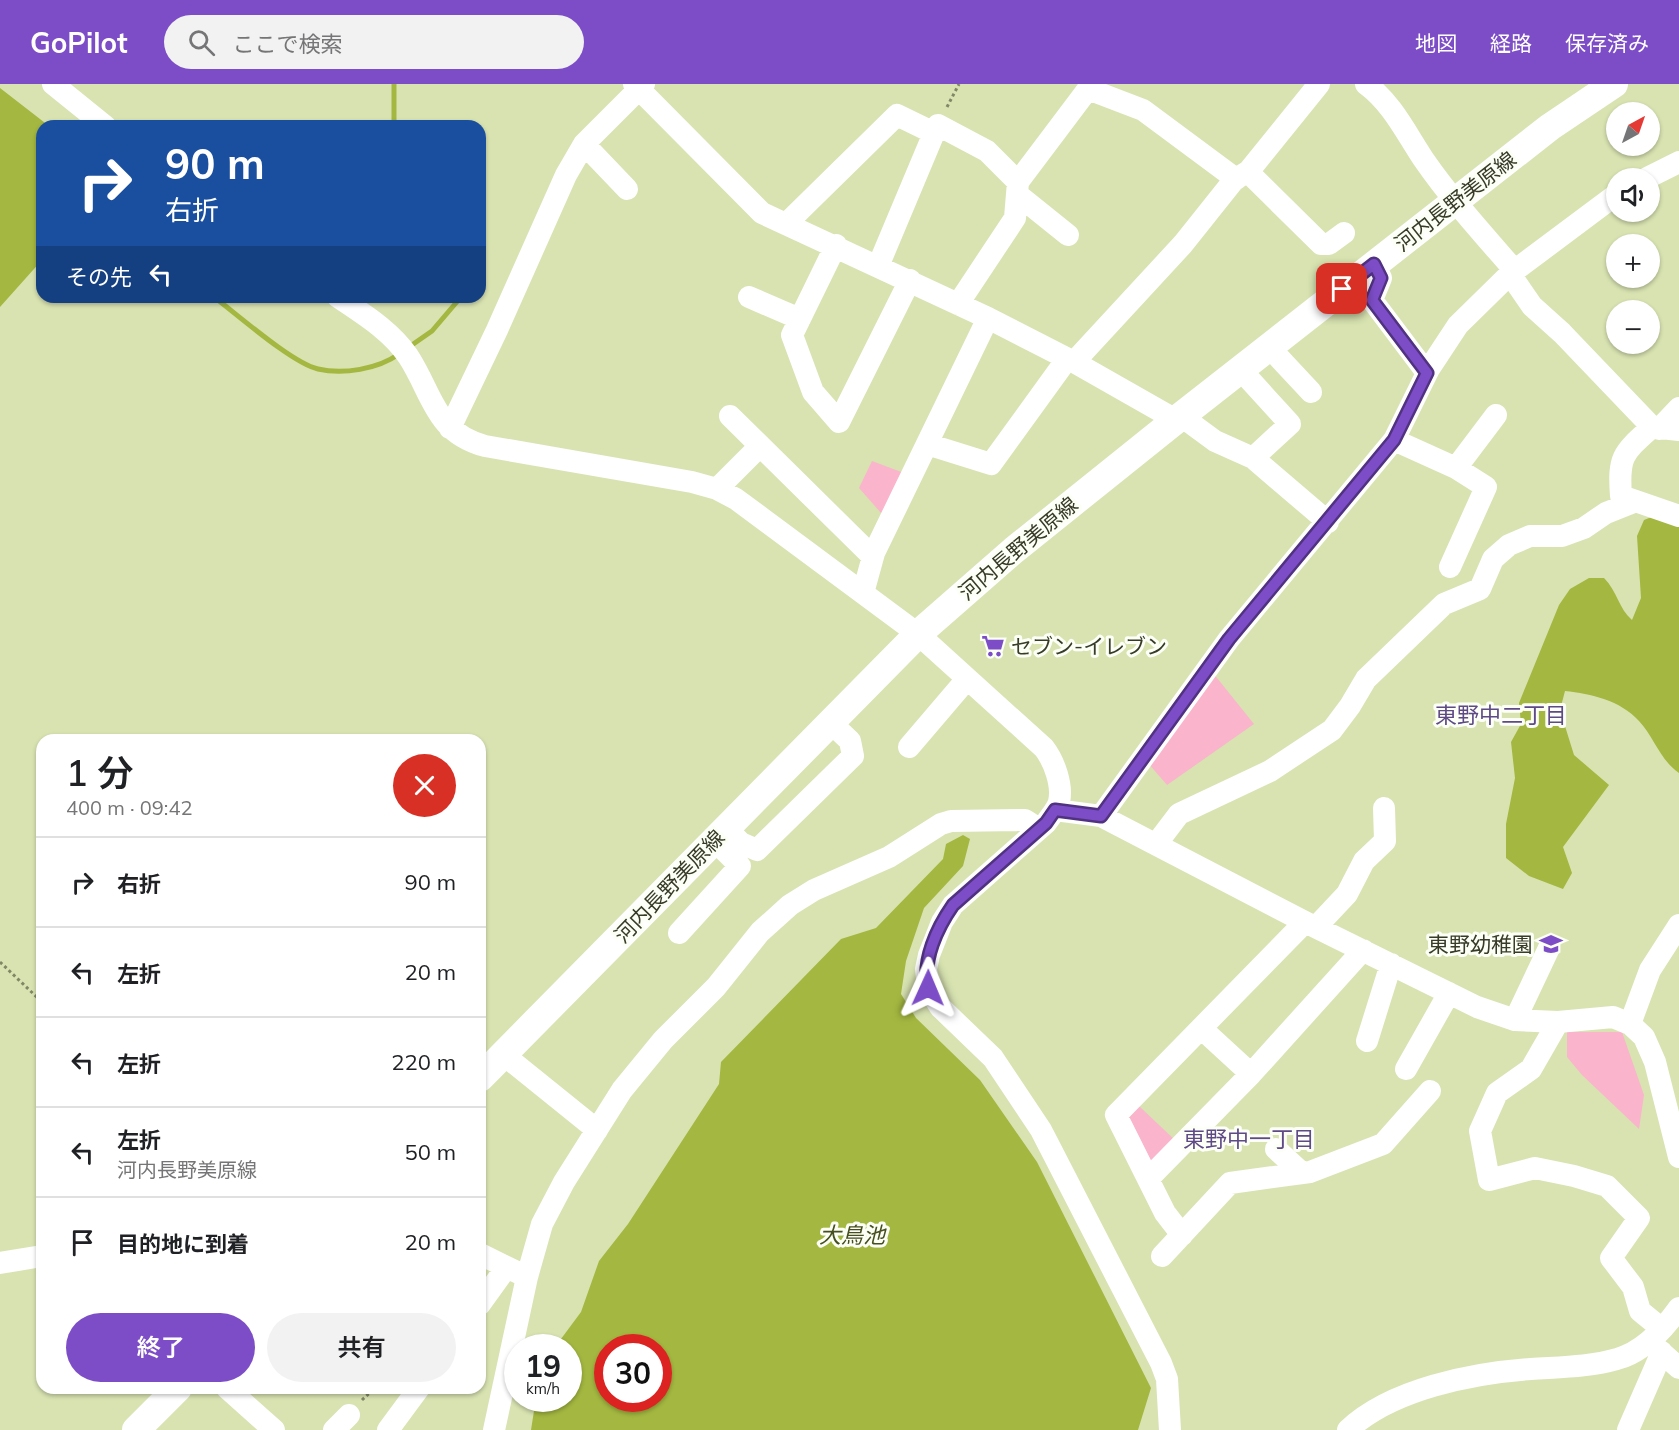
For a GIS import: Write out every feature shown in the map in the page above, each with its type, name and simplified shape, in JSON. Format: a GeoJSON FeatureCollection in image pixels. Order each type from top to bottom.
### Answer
{"type":"FeatureCollection","features":[{"type":"Feature","properties":{"kind":"main road","name":"河内長野美原線"},"geometry":{"type":"LineString","coordinates":[[486,1072],[829,721],[918,634],[1014,550],[1240,369],[1550,127],[1614,84]]}},
{"type":"Feature","properties":{"kind":"main road"},"geometry":{"type":"LineString","coordinates":[[136,1430],[172,1394]]}},
{"type":"Feature","properties":{"kind":"street"},"geometry":{"type":"LineString","coordinates":[[53,84],[98,120]]}},
{"type":"Feature","properties":{"kind":"street"},"geometry":{"type":"LineString","coordinates":[[927,444],[991,464],[1071,360],[1183,244],[1319,84]]}},
{"type":"Feature","properties":{"kind":"street"},"geometry":{"type":"LineString","coordinates":[[1366,84],[1383,96],[1387,107],[1407,130],[1424,159],[1512,272],[1532,306],[1663,429]]}},
{"type":"Feature","properties":{"kind":"street"},"geometry":{"type":"LineString","coordinates":[[450,428],[497,330],[556,196],[584,144],[639,86],[762,213],[879,264],[988,318],[1179,418],[1215,441],[1253,458],[1328,522]]}},
{"type":"Feature","properties":{"kind":"street"},"geometry":{"type":"LineString","coordinates":[[958,304],[1015,218],[1018,188],[1088,89],[1143,110],[1242,175],[1321,244],[1329,244],[1344,233]]}},
{"type":"Feature","properties":{"kind":"street"},"geometry":{"type":"LineString","coordinates":[[787,223],[897,115],[934,133],[879,264]]}},
{"type":"Feature","properties":{"kind":"street"},"geometry":{"type":"LineString","coordinates":[[939,124],[987,151],[1018,188],[1068,235]]}},
{"type":"Feature","properties":{"kind":"street"},"geometry":{"type":"LineString","coordinates":[[584,144],[627,189]]}},
{"type":"Feature","properties":{"kind":"street"},"geometry":{"type":"LineString","coordinates":[[1660,172],[1679,162]]}},
{"type":"Feature","properties":{"kind":"street"},"geometry":{"type":"LineString","coordinates":[[1101,816],[1229,639],[1394,440],[1427,373],[1458,325],[1512,272],[1606,202]]}},
{"type":"Feature","properties":{"kind":"street"},"geometry":{"type":"LineString","coordinates":[[836,245],[792,335],[813,392],[839,422],[910,280]]}},
{"type":"Feature","properties":{"kind":"street"},"geometry":{"type":"LineString","coordinates":[[1374,264],[1381,278],[1372,300],[1427,373]]}},
{"type":"Feature","properties":{"kind":"street"},"geometry":{"type":"LineString","coordinates":[[749,297],[800,319]]}},
{"type":"Feature","properties":{"kind":"street"},"geometry":{"type":"LineString","coordinates":[[347,303],[384,328],[408,356],[432,404],[450,428],[468,442],[717,489],[757,512],[918,634],[1024,727],[1053,759],[1057,770],[1059,801],[1055,810],[1039,829],[947,913],[929,955],[926,969],[928,988],[940,1007],[993,1058],[1041,1130],[1161,1363],[1167,1379],[1170,1430]]}},
{"type":"Feature","properties":{"kind":"street"},"geometry":{"type":"LineString","coordinates":[[863,593],[873,557],[988,318]]}},
{"type":"Feature","properties":{"kind":"street"},"geometry":{"type":"LineString","coordinates":[[1269,347],[1311,392]]}},
{"type":"Feature","properties":{"kind":"street"},"geometry":{"type":"LineString","coordinates":[[1240,369],[1290,424],[1253,458]]}},
{"type":"Feature","properties":{"kind":"street"},"geometry":{"type":"LineString","coordinates":[[1679,408],[1663,429],[1627,450],[1619,470],[1621,496],[1679,516]]}},
{"type":"Feature","properties":{"kind":"street"},"geometry":{"type":"LineString","coordinates":[[1456,468],[1496,415]]}},
{"type":"Feature","properties":{"kind":"street"},"geometry":{"type":"LineString","coordinates":[[730,416],[873,557]]}},
{"type":"Feature","properties":{"kind":"street"},"geometry":{"type":"LineString","coordinates":[[1394,440],[1456,468],[1486,487],[1450,567]]}},
{"type":"Feature","properties":{"kind":"street"},"geometry":{"type":"LineString","coordinates":[[717,489],[760,446]]}},
{"type":"Feature","properties":{"kind":"street"},"geometry":{"type":"LineString","coordinates":[[1157,843],[1179,814],[1270,771],[1332,730],[1366,679],[1444,604],[1480,590],[1493,558],[1509,545],[1530,536],[1562,536],[1584,528],[1606,513],[1636,501]]}},
{"type":"Feature","properties":{"kind":"street"},"geometry":{"type":"LineString","coordinates":[[909,747],[967,679]]}},
{"type":"Feature","properties":{"kind":"street"},"geometry":{"type":"LineString","coordinates":[[720,834],[757,850],[853,756],[850,741],[829,721]]}},
{"type":"Feature","properties":{"kind":"street"},"geometry":{"type":"LineString","coordinates":[[1182,1235],[1165,1213],[1116,1115],[1310,924],[1347,894],[1363,850],[1385,841],[1384,808]]}},
{"type":"Feature","properties":{"kind":"street"},"geometry":{"type":"LineString","coordinates":[[1055,810],[1101,816],[1477,1007],[1515,1020],[1558,1022],[1613,1017],[1630,1024],[1644,1037],[1655,1062],[1679,1157]]}},
{"type":"Feature","properties":{"kind":"street"},"geometry":{"type":"LineString","coordinates":[[494,1430],[517,1272],[564,1182],[622,1090],[663,1040],[716,987],[760,932],[790,905],[814,890],[889,857],[941,824],[951,821],[1025,820],[1039,829]]}},
{"type":"Feature","properties":{"kind":"street"},"geometry":{"type":"LineString","coordinates":[[679,933],[740,866],[720,834]]}},
{"type":"Feature","properties":{"kind":"street"},"geometry":{"type":"LineString","coordinates":[[1630,1024],[1650,970],[1679,925]]}},
{"type":"Feature","properties":{"kind":"street"},"geometry":{"type":"LineString","coordinates":[[1515,1020],[1549,948]]}},
{"type":"Feature","properties":{"kind":"street"},"geometry":{"type":"LineString","coordinates":[[1148,1179],[1251,1074],[1364,950]]}},
{"type":"Feature","properties":{"kind":"street"},"geometry":{"type":"LineString","coordinates":[[1367,1041],[1391,964]]}},
{"type":"Feature","properties":{"kind":"street"},"geometry":{"type":"LineString","coordinates":[[1406,1069],[1449,993]]}},
{"type":"Feature","properties":{"kind":"street"},"geometry":{"type":"LineString","coordinates":[[1558,1022],[1531,1068],[1497,1093],[1480,1131],[1489,1180],[1535,1168],[1607,1186],[1639,1218],[1611,1258],[1633,1287],[1640,1311],[1658,1341],[1679,1368]]}},
{"type":"Feature","properties":{"kind":"street"},"geometry":{"type":"LineString","coordinates":[[1202,1029],[1251,1074]]}},
{"type":"Feature","properties":{"kind":"street"},"geometry":{"type":"LineString","coordinates":[[504,1054],[597,1130]]}},
{"type":"Feature","properties":{"kind":"street"},"geometry":{"type":"LineString","coordinates":[[1162,1256],[1230,1184],[1310,1172],[1383,1144],[1430,1091]]}},
{"type":"Feature","properties":{"kind":"street"},"geometry":{"type":"LineString","coordinates":[[1275,1149],[1301,1172]]}},
{"type":"Feature","properties":{"kind":"street"},"geometry":{"type":"LineString","coordinates":[[0,1263],[36,1257]]}},
{"type":"Feature","properties":{"kind":"street"},"geometry":{"type":"LineString","coordinates":[[486,1257],[517,1272]]}},
{"type":"Feature","properties":{"kind":"street"},"geometry":{"type":"LineString","coordinates":[[486,1299],[517,1272]]}},
{"type":"Feature","properties":{"kind":"street"},"geometry":{"type":"LineString","coordinates":[[1628,1430],[1658,1341],[1679,1308]]}},
{"type":"Feature","properties":{"kind":"street"},"geometry":{"type":"LineString","coordinates":[[1348,1430],[1384,1405],[1439,1386],[1504,1372],[1594,1364],[1618,1359],[1658,1341]]}},
{"type":"Feature","properties":{"kind":"street"},"geometry":{"type":"LineString","coordinates":[[234,1394],[274,1430]]}},
{"type":"Feature","properties":{"kind":"street"},"geometry":{"type":"LineString","coordinates":[[388,1430],[415,1394]]}},
{"type":"Feature","properties":{"kind":"path"},"geometry":{"type":"LineString","coordinates":[[0,962],[36,996]]}},
{"type":"Feature","properties":{"kind":"shaded area"},"geometry":{"type":"Polygon","coordinates":[[[872,461],[904,473],[889,522],[859,488],[872,461]]]}},
{"type":"Feature","properties":{"kind":"shaded area"},"geometry":{"type":"Polygon","coordinates":[[[1213,673],[1254,724],[1167,785],[1148,763],[1213,673]]]}},
{"type":"Feature","properties":{"kind":"shaded area"},"geometry":{"type":"Polygon","coordinates":[[[1567,1032],[1622,1032],[1644,1095],[1639,1129],[1582,1075],[1567,1057],[1567,1032]]]}},
{"type":"Feature","properties":{"kind":"shaded area"},"geometry":{"type":"Polygon","coordinates":[[[1139,1106],[1177,1142],[1156,1162],[1148,1161],[1128,1119],[1139,1106]]]}},
{"type":"Feature","properties":{"kind":"water"},"geometry":{"type":"Polygon","coordinates":[[[0,88],[41,120],[36,120],[36,267],[0,307],[0,88]]]}},
{"type":"Feature","properties":{"kind":"water"},"geometry":{"type":"Polygon","coordinates":[[[1659,514],[1679,522],[1679,773],[1667,762],[1639,721],[1623,708],[1605,699],[1565,691],[1560,710],[1574,755],[1609,785],[1563,847],[1572,873],[1563,889],[1529,876],[1506,858],[1506,824],[1515,778],[1511,742],[1521,724],[1519,703],[1559,605],[1570,589],[1589,578],[1604,578],[1632,620],[1641,598],[1637,536],[1644,520],[1659,514]]]}},
{"type":"Feature","properties":{"kind":"water","name":"大鳥池"},"geometry":{"type":"Polygon","coordinates":[[[963,835],[970,839],[963,866],[924,908],[906,961],[901,994],[916,1018],[980,1080],[1037,1162],[1151,1388],[1138,1430],[531,1430],[534,1412],[582,1412],[582,1334],[565,1334],[581,1312],[599,1261],[628,1224],[719,1084],[721,1062],[841,939],[876,928],[943,859],[946,844],[963,835]]]}},
{"type":"Feature","properties":{"kind":"waterway"},"geometry":{"type":"LineString","coordinates":[[394,84],[394,120]]}},
{"type":"Feature","properties":{"kind":"waterway"},"geometry":{"type":"LineString","coordinates":[[222,303],[294,358],[318,369],[349,371],[371,367],[399,354]]}},
{"type":"Feature","properties":{"kind":"waterway"},"geometry":{"type":"LineString","coordinates":[[409,347],[432,331],[456,303]]}},
{"type":"Feature","properties":{"kind":"place","name":"セブン-イレブン"},"geometry":{"type":"Point","coordinates":[993,646]}},
{"type":"Feature","properties":{"kind":"place","name":"東野幼稚園"},"geometry":{"type":"Point","coordinates":[1551,944]}},
{"type":"Feature","properties":{"kind":"district","name":"東野中二丁目"},"geometry":{"type":"Point","coordinates":[1501,715]}},
{"type":"Feature","properties":{"kind":"district","name":"東野中一丁目"},"geometry":{"type":"Point","coordinates":[1249,1139]}},
{"type":"Feature","properties":{"kind":"route"},"geometry":{"type":"LineString","coordinates":[[928,988],[926,969],[929,955],[942,922],[953,905],[1046,823],[1055,810],[1101,816],[1229,639],[1328,522],[1394,440],[1403,425],[1427,373],[1372,300],[1381,278],[1374,264],[1342,289]]}}]}
